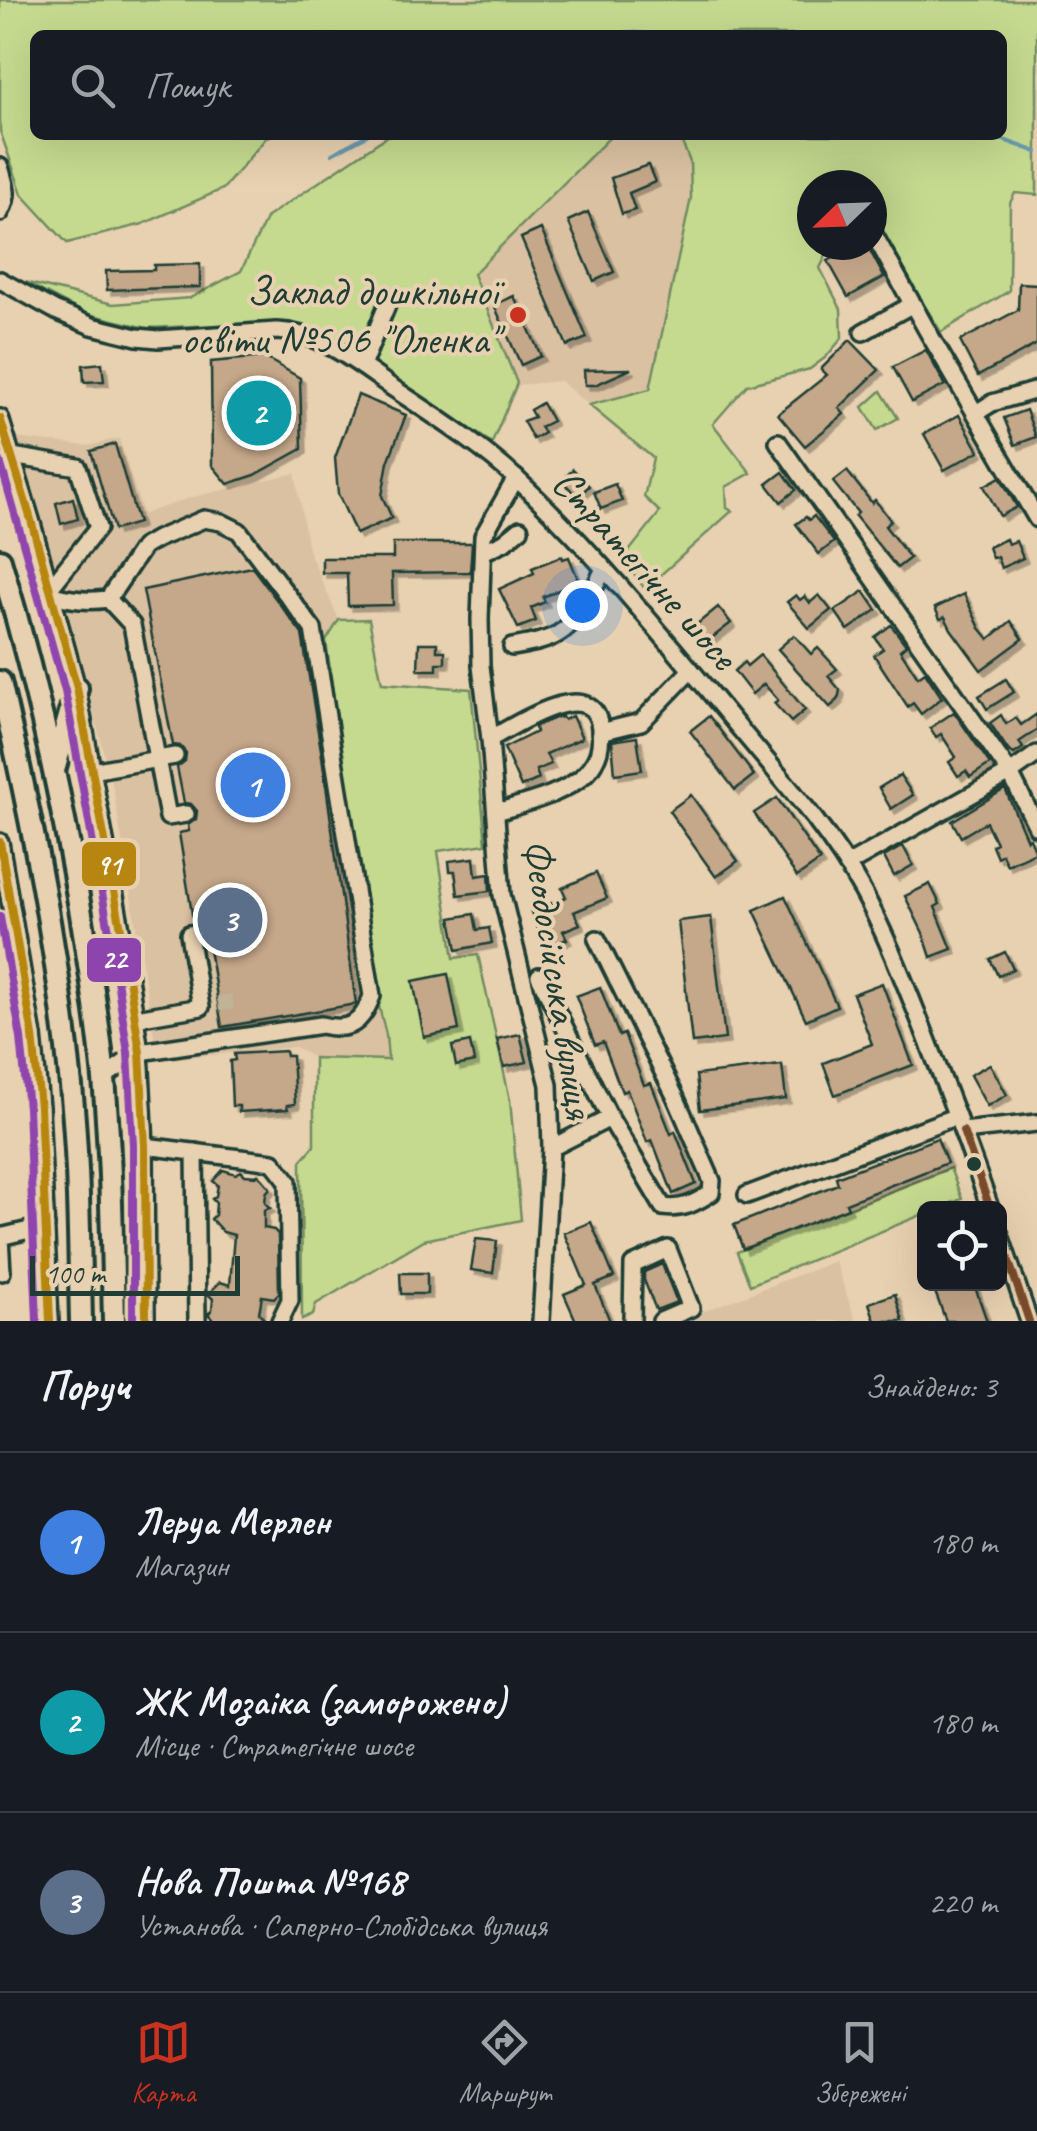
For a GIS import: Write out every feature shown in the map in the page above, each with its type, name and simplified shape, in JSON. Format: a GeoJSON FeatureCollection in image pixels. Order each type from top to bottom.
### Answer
{"type":"FeatureCollection","features":[{"type":"Feature","properties":{"kind":"main road"},"geometry":{"type":"LineString","coordinates":[[0,560],[54,769],[91,977],[104,1077],[114,1321]]}},
{"type":"Feature","properties":{"kind":"main road"},"geometry":{"type":"LineString","coordinates":[[0,682],[32,829],[63,1011],[78,1184],[81,1321]]}},
{"type":"Feature","properties":{"kind":"main road"},"geometry":{"type":"LineString","coordinates":[[54,769],[76,688]]}},
{"type":"Feature","properties":{"kind":"street"},"geometry":{"type":"LineString","coordinates":[[0,167],[7,188],[0,214]]}},
{"type":"Feature","properties":{"kind":"street"},"geometry":{"type":"LineString","coordinates":[[887,257],[1037,519]]}},
{"type":"Feature","properties":{"kind":"street","name":"Стратегічне шосе"},"geometry":{"type":"LineString","coordinates":[[0,280],[92,326],[137,337],[293,331],[362,366],[516,478],[604,569],[691,670],[808,811],[847,865],[896,960],[988,1201]]}},
{"type":"Feature","properties":{"kind":"street"},"geometry":{"type":"LineString","coordinates":[[362,366],[390,298]]}},
{"type":"Feature","properties":{"kind":"street"},"geometry":{"type":"LineString","coordinates":[[863,332],[913,304]]}},
{"type":"Feature","properties":{"kind":"street"},"geometry":{"type":"LineString","coordinates":[[976,413],[992,403],[1037,390]]}},
{"type":"Feature","properties":{"kind":"street"},"geometry":{"type":"LineString","coordinates":[[0,418],[76,688],[136,1018],[146,1146],[146,1321]]}},
{"type":"Feature","properties":{"kind":"street"},"geometry":{"type":"LineString","coordinates":[[778,442],[1010,773],[1037,827]]}},
{"type":"Feature","properties":{"kind":"street"},"geometry":{"type":"LineString","coordinates":[[12,456],[78,467],[98,528],[51,592]]}},
{"type":"Feature","properties":{"kind":"street","name":"Феодосійська вулиця"},"geometry":{"type":"LineString","coordinates":[[516,478],[483,536],[481,666],[502,896],[549,1085],[551,1148],[541,1321]]}},
{"type":"Feature","properties":{"kind":"street"},"geometry":{"type":"LineString","coordinates":[[51,592],[75,601],[108,599],[143,547],[204,519],[239,531],[313,628],[372,996],[367,1010],[350,1026],[322,1026],[140,1052],[104,1077]]}},
{"type":"Feature","properties":{"kind":"street"},"geometry":{"type":"LineString","coordinates":[[483,552],[520,529]]}},
{"type":"Feature","properties":{"kind":"street"},"geometry":{"type":"LineString","coordinates":[[512,647],[543,641],[571,624],[604,569]]}},
{"type":"Feature","properties":{"kind":"street"},"geometry":{"type":"LineString","coordinates":[[108,599],[132,625],[168,817],[186,814]]}},
{"type":"Feature","properties":{"kind":"street"},"geometry":{"type":"LineString","coordinates":[[132,625],[150,622]]}},
{"type":"Feature","properties":{"kind":"street"},"geometry":{"type":"LineString","coordinates":[[600,732],[642,722],[691,670]]}},
{"type":"Feature","properties":{"kind":"street"},"geometry":{"type":"LineString","coordinates":[[490,739],[561,704],[588,706],[600,724],[600,752],[586,774],[548,796],[496,812]]}},
{"type":"Feature","properties":{"kind":"street"},"geometry":{"type":"LineString","coordinates":[[847,865],[1037,754]]}},
{"type":"Feature","properties":{"kind":"street"},"geometry":{"type":"LineString","coordinates":[[91,770],[175,756]]}},
{"type":"Feature","properties":{"kind":"street"},"geometry":{"type":"LineString","coordinates":[[0,842],[40,1107],[50,1321]]}},
{"type":"Feature","properties":{"kind":"street"},"geometry":{"type":"LineString","coordinates":[[201,1007],[189,934],[206,932]]}},
{"type":"Feature","properties":{"kind":"street"},"geometry":{"type":"LineString","coordinates":[[539,976],[610,1118],[664,1207],[687,1207],[711,1192],[712,1182],[702,1154],[597,938]]}},
{"type":"Feature","properties":{"kind":"street"},"geometry":{"type":"LineString","coordinates":[[136,1018],[218,1004]]}},
{"type":"Feature","properties":{"kind":"street"},"geometry":{"type":"LineString","coordinates":[[551,1148],[610,1118]]}},
{"type":"Feature","properties":{"kind":"street"},"geometry":{"type":"LineString","coordinates":[[747,1196],[960,1124],[1037,1123]]}},
{"type":"Feature","properties":{"kind":"street"},"geometry":{"type":"LineString","coordinates":[[146,1146],[273,1162],[288,1180],[290,1300],[280,1321]]}},
{"type":"Feature","properties":{"kind":"street"},"geometry":{"type":"LineString","coordinates":[[195,1152],[197,1321]]}},
{"type":"Feature","properties":{"kind":"street"},"geometry":{"type":"LineString","coordinates":[[2,1272],[0,1237],[46,1226]]}},
{"type":"Feature","properties":{"kind":"street"},"geometry":{"type":"LineString","coordinates":[[632,1321],[633,1265],[668,1249],[691,1308],[660,1321]]}},
{"type":"Feature","properties":{"kind":"street"},"geometry":{"type":"LineString","coordinates":[[1007,1256],[1029,1321]]}},
{"type":"Feature","properties":{"kind":"shaded area","name":"Заклад дошкільної освіти №506 \"Оленка\""},"geometry":{"type":"Polygon","coordinates":[[[607,140],[681,140],[690,162],[691,198],[650,389],[589,405],[560,381],[519,385],[490,449],[354,356],[385,272],[473,274],[607,140]]]}},
{"type":"Feature","properties":{"kind":"shaded area"},"geometry":{"type":"Polygon","coordinates":[[[16,438],[88,446],[119,438],[143,514],[189,498],[295,473],[308,549],[339,620],[326,641],[388,1061],[314,1058],[295,1047],[158,1060],[113,788],[67,610],[16,438]]]}},
{"type":"Feature","properties":{"kind":"shaded area"},"geometry":{"type":"Polygon","coordinates":[[[835,1261],[856,1321],[678,1321],[835,1261]]]}},
{"type":"Feature","properties":{"kind":"green space"},"geometry":{"type":"Polygon","coordinates":[[[0,0],[1037,0],[1037,195],[1015,193],[1010,203],[1009,291],[941,332],[887,245],[887,170],[797,170],[797,260],[824,260],[820,268],[841,309],[842,338],[810,369],[747,385],[713,424],[751,473],[726,487],[727,508],[732,511],[645,589],[623,559],[660,512],[644,497],[653,458],[589,405],[650,389],[691,198],[690,162],[681,140],[1007,140],[1007,30],[30,30],[30,140],[264,140],[223,189],[143,224],[67,243],[22,194],[0,131],[0,0]]]}},
{"type":"Feature","properties":{"kind":"green space"},"geometry":{"type":"Polygon","coordinates":[[[382,140],[607,140],[473,274],[517,383],[492,443],[334,338],[289,322],[147,328],[84,313],[25,282],[113,304],[190,298],[241,271],[267,217],[382,140]]]}},
{"type":"Feature","properties":{"kind":"green space"},"geometry":{"type":"Polygon","coordinates":[[[881,391],[898,418],[877,430],[863,407],[881,391]]]}},
{"type":"Feature","properties":{"kind":"green space"},"geometry":{"type":"Polygon","coordinates":[[[369,619],[382,683],[471,689],[486,844],[438,851],[454,958],[478,955],[510,1100],[521,1220],[424,1240],[316,1304],[313,1315],[302,1320],[301,1161],[314,1146],[314,1058],[388,1060],[374,986],[326,641],[339,620],[369,619]]]}},
{"type":"Feature","properties":{"kind":"green space"},"geometry":{"type":"Polygon","coordinates":[[[950,1168],[962,1199],[917,1201],[917,1217],[750,1285],[737,1252],[950,1168]]]}},
{"type":"Feature","properties":{"kind":"building"},"geometry":{"type":"Polygon","coordinates":[[[648,165],[655,182],[629,193],[635,210],[622,214],[611,178],[648,165]]]}},
{"type":"Feature","properties":{"kind":"building"},"geometry":{"type":"Polygon","coordinates":[[[588,212],[614,272],[594,281],[568,221],[588,212]]]}},
{"type":"Feature","properties":{"kind":"building"},"geometry":{"type":"Polygon","coordinates":[[[541,229],[587,338],[567,346],[521,238],[541,229]]]}},
{"type":"Feature","properties":{"kind":"building"},"geometry":{"type":"Polygon","coordinates":[[[875,260],[884,277],[848,297],[828,261],[875,260]]]}},
{"type":"Feature","properties":{"kind":"building"},"geometry":{"type":"Polygon","coordinates":[[[200,264],[200,287],[107,290],[106,271],[200,264]]]}},
{"type":"Feature","properties":{"kind":"building"},"geometry":{"type":"Polygon","coordinates":[[[1019,283],[1037,284],[1037,344],[978,376],[960,341],[1018,310],[1019,283]]]}},
{"type":"Feature","properties":{"kind":"building"},"geometry":{"type":"Polygon","coordinates":[[[514,296],[541,356],[521,365],[494,305],[514,296]]]}},
{"type":"Feature","properties":{"kind":"building"},"geometry":{"type":"Polygon","coordinates":[[[850,340],[879,370],[839,408],[844,414],[805,446],[778,414],[827,375],[821,369],[850,340]]]}},
{"type":"Feature","properties":{"kind":"building"},"geometry":{"type":"Polygon","coordinates":[[[926,350],[945,385],[912,402],[893,367],[926,350]]]}},
{"type":"Feature","properties":{"kind":"building"},"geometry":{"type":"Polygon","coordinates":[[[264,357],[300,378],[302,449],[255,475],[228,484],[212,465],[211,362],[264,357]]]}},
{"type":"Feature","properties":{"kind":"building"},"geometry":{"type":"Polygon","coordinates":[[[102,363],[104,381],[84,382],[83,365],[102,363]]]}},
{"type":"Feature","properties":{"kind":"building"},"geometry":{"type":"Polygon","coordinates":[[[631,369],[595,385],[585,385],[584,370],[631,369]]]}},
{"type":"Feature","properties":{"kind":"building"},"geometry":{"type":"Polygon","coordinates":[[[358,395],[406,415],[388,462],[382,496],[392,518],[356,534],[338,494],[335,458],[358,395]]]}},
{"type":"Feature","properties":{"kind":"building"},"geometry":{"type":"Polygon","coordinates":[[[542,403],[552,421],[540,427],[544,433],[533,439],[523,421],[534,417],[530,410],[542,403]]]}},
{"type":"Feature","properties":{"kind":"building"},"geometry":{"type":"Polygon","coordinates":[[[1026,410],[1036,437],[1015,445],[1004,418],[1026,410]]]}},
{"type":"Feature","properties":{"kind":"building"},"geometry":{"type":"Polygon","coordinates":[[[959,415],[979,451],[944,470],[924,434],[959,415]]]}},
{"type":"Feature","properties":{"kind":"building"},"geometry":{"type":"Polygon","coordinates":[[[115,444],[138,523],[114,530],[91,451],[115,444]]]}},
{"type":"Feature","properties":{"kind":"building"},"geometry":{"type":"Polygon","coordinates":[[[573,469],[589,486],[578,497],[562,481],[573,469]]]}},
{"type":"Feature","properties":{"kind":"building"},"geometry":{"type":"Polygon","coordinates":[[[847,471],[891,521],[885,526],[910,558],[897,568],[833,482],[847,471]]]}},
{"type":"Feature","properties":{"kind":"building"},"geometry":{"type":"Polygon","coordinates":[[[783,472],[796,490],[781,502],[767,484],[783,472]]]}},
{"type":"Feature","properties":{"kind":"building"},"geometry":{"type":"Polygon","coordinates":[[[1000,477],[1017,507],[1000,516],[984,486],[1000,477]]]}},
{"type":"Feature","properties":{"kind":"building"},"geometry":{"type":"Polygon","coordinates":[[[615,484],[622,501],[601,509],[594,492],[615,484]]]}},
{"type":"Feature","properties":{"kind":"building"},"geometry":{"type":"Polygon","coordinates":[[[73,498],[78,519],[61,524],[56,503],[73,498]]]}},
{"type":"Feature","properties":{"kind":"building"},"geometry":{"type":"Polygon","coordinates":[[[814,516],[834,542],[819,554],[796,524],[814,516]]]}},
{"type":"Feature","properties":{"kind":"building"},"geometry":{"type":"Polygon","coordinates":[[[1006,539],[1008,544],[1016,541],[1023,558],[1001,568],[988,547],[1006,539]]]}},
{"type":"Feature","properties":{"kind":"building"},"geometry":{"type":"Polygon","coordinates":[[[393,543],[472,543],[470,572],[392,573],[393,605],[348,606],[347,573],[322,573],[322,558],[393,558],[393,543]]]}},
{"type":"Feature","properties":{"kind":"building"},"geometry":{"type":"Polygon","coordinates":[[[569,557],[578,579],[543,597],[545,602],[531,608],[536,621],[518,628],[499,589],[534,573],[532,568],[569,557]]]}},
{"type":"Feature","properties":{"kind":"building"},"geometry":{"type":"Polygon","coordinates":[[[252,567],[302,634],[356,1004],[222,1027],[208,943],[216,937],[217,930],[203,918],[193,920],[179,833],[189,831],[188,825],[196,819],[197,811],[184,803],[177,767],[185,761],[186,753],[173,745],[143,590],[252,567]]]}},
{"type":"Feature","properties":{"kind":"building"},"geometry":{"type":"Polygon","coordinates":[[[864,591],[877,610],[848,630],[835,611],[864,591]]]}},
{"type":"Feature","properties":{"kind":"building"},"geometry":{"type":"Polygon","coordinates":[[[964,594],[989,639],[1011,621],[1023,639],[981,670],[935,608],[964,594]]]}},
{"type":"Feature","properties":{"kind":"building"},"geometry":{"type":"Polygon","coordinates":[[[796,595],[800,600],[805,596],[810,603],[819,595],[831,610],[809,628],[787,602],[796,595]]]}},
{"type":"Feature","properties":{"kind":"building"},"geometry":{"type":"Polygon","coordinates":[[[718,607],[731,623],[708,641],[696,625],[718,607]]]}},
{"type":"Feature","properties":{"kind":"building"},"geometry":{"type":"Polygon","coordinates":[[[891,625],[906,645],[900,650],[918,677],[925,672],[942,698],[921,714],[913,703],[908,707],[874,655],[883,649],[875,637],[891,625]]]}},
{"type":"Feature","properties":{"kind":"building"},"geometry":{"type":"Polygon","coordinates":[[[794,635],[811,654],[818,648],[837,669],[828,676],[840,690],[838,700],[830,707],[778,649],[794,635]]]}},
{"type":"Feature","properties":{"kind":"building"},"geometry":{"type":"Polygon","coordinates":[[[419,643],[437,643],[437,651],[445,651],[445,663],[437,663],[437,670],[418,670],[419,643]]]}},
{"type":"Feature","properties":{"kind":"building"},"geometry":{"type":"Polygon","coordinates":[[[760,655],[805,710],[791,722],[764,684],[752,694],[734,671],[760,655]]]}},
{"type":"Feature","properties":{"kind":"building"},"geometry":{"type":"Polygon","coordinates":[[[1006,679],[1014,692],[987,709],[979,696],[1006,679]]]}},
{"type":"Feature","properties":{"kind":"building"},"geometry":{"type":"Polygon","coordinates":[[[954,712],[990,764],[970,777],[966,771],[958,776],[949,762],[956,757],[941,734],[936,737],[930,728],[954,712]]]}},
{"type":"Feature","properties":{"kind":"building"},"geometry":{"type":"Polygon","coordinates":[[[1037,714],[1037,730],[1019,742],[1023,748],[1014,754],[990,723],[1001,715],[1006,724],[1016,718],[1021,725],[1037,714]]]}},
{"type":"Feature","properties":{"kind":"building"},"geometry":{"type":"Polygon","coordinates":[[[572,716],[582,738],[546,754],[551,764],[536,770],[539,779],[521,787],[504,748],[536,732],[538,725],[572,716]]]}},
{"type":"Feature","properties":{"kind":"building"},"geometry":{"type":"Polygon","coordinates":[[[709,716],[754,775],[735,790],[690,731],[709,716]]]}},
{"type":"Feature","properties":{"kind":"building"},"geometry":{"type":"Polygon","coordinates":[[[637,737],[642,770],[615,774],[612,741],[637,737]]]}},
{"type":"Feature","properties":{"kind":"building"},"geometry":{"type":"Polygon","coordinates":[[[900,775],[913,795],[891,809],[879,788],[900,775]]]}},
{"type":"Feature","properties":{"kind":"building"},"geometry":{"type":"Polygon","coordinates":[[[1005,789],[1036,852],[1007,865],[1002,854],[997,857],[992,845],[996,843],[986,822],[961,837],[952,821],[1005,789]]]}},
{"type":"Feature","properties":{"kind":"building"},"geometry":{"type":"Polygon","coordinates":[[[691,795],[738,861],[716,877],[669,811],[691,795]]]}},
{"type":"Feature","properties":{"kind":"building"},"geometry":{"type":"Polygon","coordinates":[[[777,798],[820,861],[797,877],[754,813],[777,798]]]}},
{"type":"Feature","properties":{"kind":"building"},"geometry":{"type":"Polygon","coordinates":[[[903,846],[913,865],[894,876],[884,857],[903,846]]]}},
{"type":"Feature","properties":{"kind":"building"},"geometry":{"type":"Polygon","coordinates":[[[474,858],[476,876],[489,874],[490,891],[458,895],[455,871],[450,871],[449,861],[474,858]]]}},
{"type":"Feature","properties":{"kind":"building"},"geometry":{"type":"Polygon","coordinates":[[[596,873],[607,898],[574,912],[580,924],[563,931],[567,939],[546,948],[531,912],[566,897],[562,888],[596,873]]]}},
{"type":"Feature","properties":{"kind":"building"},"geometry":{"type":"Polygon","coordinates":[[[930,884],[940,904],[935,907],[952,949],[931,957],[905,896],[930,884]]]}},
{"type":"Feature","properties":{"kind":"building"},"geometry":{"type":"Polygon","coordinates":[[[785,896],[837,1006],[806,1020],[754,910],[785,896]]]}},
{"type":"Feature","properties":{"kind":"building"},"geometry":{"type":"Polygon","coordinates":[[[474,914],[477,930],[489,928],[492,943],[457,950],[451,918],[474,914]]]}},
{"type":"Feature","properties":{"kind":"building"},"geometry":{"type":"Polygon","coordinates":[[[711,917],[725,1039],[692,1043],[678,921],[711,917]]]}},
{"type":"Feature","properties":{"kind":"building"},"geometry":{"type":"Polygon","coordinates":[[[1005,952],[1013,969],[998,976],[990,959],[1005,952]]]}},
{"type":"Feature","properties":{"kind":"building"},"geometry":{"type":"Polygon","coordinates":[[[448,974],[459,1030],[424,1037],[413,981],[448,974]]]}},
{"type":"Feature","properties":{"kind":"building"},"geometry":{"type":"Polygon","coordinates":[[[882,983],[913,1065],[835,1095],[823,1063],[872,1044],[853,994],[882,983]]]}},
{"type":"Feature","properties":{"kind":"building"},"geometry":{"type":"Polygon","coordinates":[[[600,987],[619,1036],[624,1034],[644,1085],[651,1083],[696,1184],[673,1194],[652,1140],[647,1142],[627,1090],[622,1092],[603,1042],[595,1045],[576,996],[600,987]]]}},
{"type":"Feature","properties":{"kind":"building"},"geometry":{"type":"Polygon","coordinates":[[[520,1034],[527,1062],[504,1067],[497,1039],[520,1034]]]}},
{"type":"Feature","properties":{"kind":"building"},"geometry":{"type":"Polygon","coordinates":[[[470,1042],[474,1062],[456,1066],[452,1046],[470,1042]]]}},
{"type":"Feature","properties":{"kind":"building"},"geometry":{"type":"Polygon","coordinates":[[[285,1051],[286,1056],[292,1056],[295,1104],[287,1105],[288,1109],[239,1112],[239,1106],[232,1106],[230,1061],[235,1060],[234,1054],[285,1051]]]}},
{"type":"Feature","properties":{"kind":"building"},"geometry":{"type":"Polygon","coordinates":[[[990,1064],[1007,1095],[987,1106],[970,1075],[990,1064]]]}},
{"type":"Feature","properties":{"kind":"building"},"geometry":{"type":"Polygon","coordinates":[[[782,1065],[786,1099],[700,1110],[696,1075],[782,1065]]]}},
{"type":"Feature","properties":{"kind":"building"},"geometry":{"type":"Polygon","coordinates":[[[937,1138],[947,1163],[846,1203],[848,1208],[743,1249],[734,1225],[838,1184],[836,1177],[937,1138]]]}},
{"type":"Feature","properties":{"kind":"building"},"geometry":{"type":"Polygon","coordinates":[[[223,1170],[258,1174],[270,1188],[266,1193],[265,1203],[270,1208],[264,1210],[264,1228],[278,1234],[279,1293],[274,1298],[262,1296],[259,1313],[266,1321],[215,1321],[208,1314],[213,1299],[208,1294],[220,1282],[230,1285],[234,1235],[223,1232],[211,1219],[215,1215],[216,1203],[212,1199],[218,1185],[213,1181],[223,1170]]]}},
{"type":"Feature","properties":{"kind":"building"},"geometry":{"type":"Polygon","coordinates":[[[591,1222],[614,1277],[595,1285],[610,1321],[576,1321],[564,1294],[586,1285],[564,1233],[591,1222]]]}},
{"type":"Feature","properties":{"kind":"building"},"geometry":{"type":"Polygon","coordinates":[[[476,1239],[497,1241],[493,1273],[471,1270],[476,1239]]]}},
{"type":"Feature","properties":{"kind":"building"},"geometry":{"type":"Polygon","coordinates":[[[662,1264],[677,1302],[656,1310],[644,1272],[662,1264]]]}},
{"type":"Feature","properties":{"kind":"building"},"geometry":{"type":"Polygon","coordinates":[[[400,1273],[427,1273],[427,1294],[401,1294],[400,1273]]]}},
{"type":"Feature","properties":{"kind":"building"},"geometry":{"type":"Polygon","coordinates":[[[935,1291],[976,1291],[987,1321],[946,1321],[935,1291]]]}},
{"type":"Feature","properties":{"kind":"building"},"geometry":{"type":"Polygon","coordinates":[[[895,1294],[903,1321],[875,1321],[869,1303],[895,1294]]]}},
{"type":"Feature","properties":{"kind":"waterway"},"geometry":{"type":"LineString","coordinates":[[332,154],[358,140]]}},
{"type":"Feature","properties":{"kind":"waterway"},"geometry":{"type":"LineString","coordinates":[[1004,140],[1037,152]]}},
{"type":"Feature","properties":{"kind":"tunnel"},"geometry":{"type":"LineString","coordinates":[[218,1004],[236,1001]]}},
{"type":"Feature","properties":{"kind":"transit line","name":"91"},"geometry":{"type":"LineString","coordinates":[[0,418],[77,688],[125,951],[140,1052],[146,1321]]}},
{"type":"Feature","properties":{"kind":"transit line","name":"22"},"geometry":{"type":"LineString","coordinates":[[0,461],[65,691],[113,953],[128,1053],[133,1146],[133,1321]]}},
{"type":"Feature","properties":{"kind":"transit line","name":"91"},"geometry":{"type":"LineString","coordinates":[[0,842],[33,1036],[50,1321]]}},
{"type":"Feature","properties":{"kind":"transit line","name":"22"},"geometry":{"type":"LineString","coordinates":[[0,917],[21,1038],[28,1108],[37,1321]]}},
{"type":"Feature","properties":{"kind":"transit line"},"geometry":{"type":"LineString","coordinates":[[963,1131],[988,1201]]}},
{"type":"Feature","properties":{"kind":"transit line"},"geometry":{"type":"LineString","coordinates":[[1007,1256],[1029,1321]]}},
{"type":"Feature","properties":{"kind":"place","name":"Заклад дошкільної освіти №506 \"Оленка\""},"geometry":{"type":"Point","coordinates":[518,315]}},
{"type":"Feature","properties":{"kind":"place","name":"ЖК Мозаіка (заморожено)"},"geometry":{"type":"Point","coordinates":[259,413]}},
{"type":"Feature","properties":{"kind":"place","name":"Леруа Мерлен"},"geometry":{"type":"Point","coordinates":[253,785]}},
{"type":"Feature","properties":{"kind":"place","name":"Нова Пошта №168"},"geometry":{"type":"Point","coordinates":[230,920]}}]}
